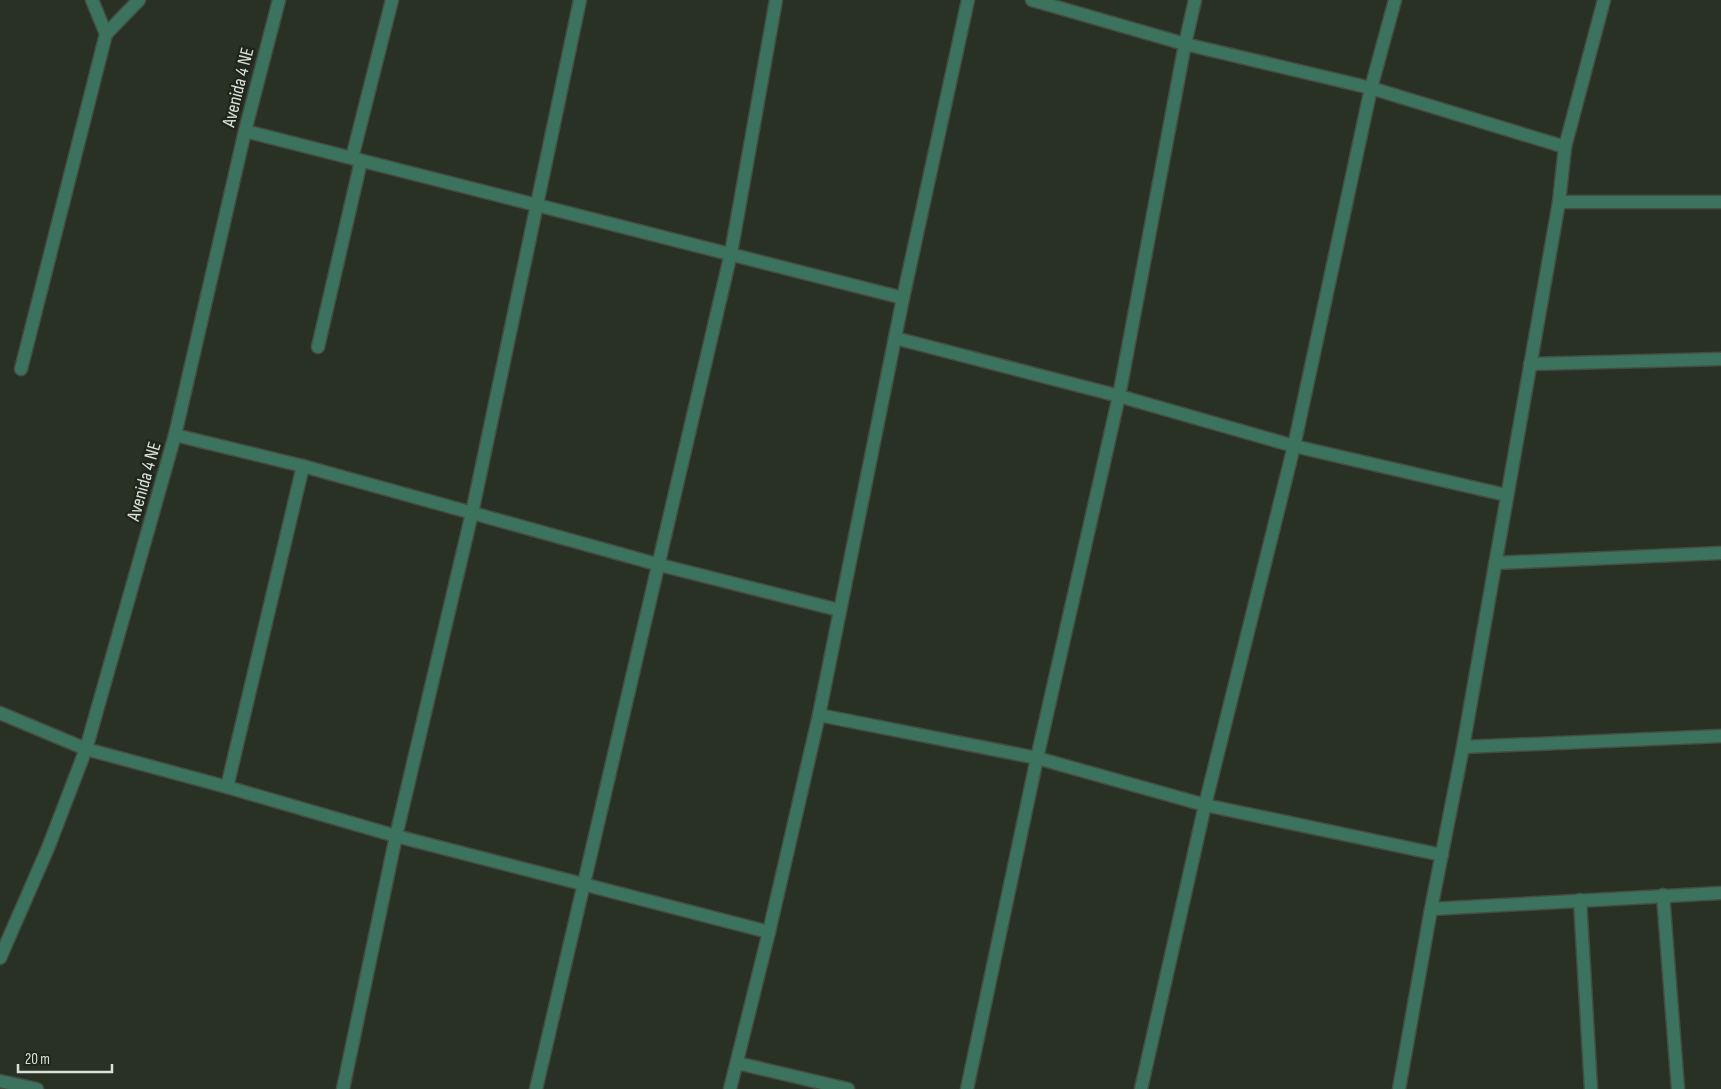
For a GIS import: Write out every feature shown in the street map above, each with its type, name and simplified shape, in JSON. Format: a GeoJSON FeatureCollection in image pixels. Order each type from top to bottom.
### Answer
{"type":"FeatureCollection","features":[{"type":"Feature","properties":{"kind":"street"},"geometry":{"type":"LineString","coordinates":[[92,0],[106,34]]}},
{"type":"Feature","properties":{"kind":"street"},"geometry":{"type":"LineString","coordinates":[[20,370],[106,34],[139,0]]}},
{"type":"Feature","properties":{"kind":"street","name":"Avenida 4 NE"},"geometry":{"type":"LineString","coordinates":[[0,958],[48,848],[86,749],[175,435],[245,131],[279,0]]}},
{"type":"Feature","properties":{"kind":"street"},"geometry":{"type":"LineString","coordinates":[[318,347],[356,159],[392,0]]}},
{"type":"Feature","properties":{"kind":"street"},"geometry":{"type":"LineString","coordinates":[[343,1089],[396,836],[472,513],[580,0]]}},
{"type":"Feature","properties":{"kind":"street"},"geometry":{"type":"LineString","coordinates":[[536,1089],[731,254],[776,0]]}},
{"type":"Feature","properties":{"kind":"street"},"geometry":{"type":"LineString","coordinates":[[730,1089],[769,932],[819,715],[903,298],[968,0]]}},
{"type":"Feature","properties":{"kind":"street"},"geometry":{"type":"LineString","coordinates":[[1032,0],[1185,44],[1371,88],[1565,147]]}},
{"type":"Feature","properties":{"kind":"street"},"geometry":{"type":"LineString","coordinates":[[967,1089],[1037,758],[1119,396],[1185,44],[1195,0]]}},
{"type":"Feature","properties":{"kind":"street"},"geometry":{"type":"LineString","coordinates":[[1141,1089],[1204,805],[1294,446],[1371,88],[1395,0]]}},
{"type":"Feature","properties":{"kind":"street"},"geometry":{"type":"LineString","coordinates":[[1399,1089],[1431,909],[1463,747],[1559,202],[1565,147],[1604,0]]}},
{"type":"Feature","properties":{"kind":"street"},"geometry":{"type":"LineString","coordinates":[[245,131],[903,298]]}},
{"type":"Feature","properties":{"kind":"street"},"geometry":{"type":"LineString","coordinates":[[1559,202],[1721,202]]}},
{"type":"Feature","properties":{"kind":"street"},"geometry":{"type":"LineString","coordinates":[[895,338],[1119,396],[1294,446],[1506,495]]}},
{"type":"Feature","properties":{"kind":"street"},"geometry":{"type":"LineString","coordinates":[[1530,364],[1721,359]]}},
{"type":"Feature","properties":{"kind":"street"},"geometry":{"type":"LineString","coordinates":[[175,435],[304,466],[660,564],[839,610]]}},
{"type":"Feature","properties":{"kind":"street"},"geometry":{"type":"LineString","coordinates":[[226,787],[304,466]]}},
{"type":"Feature","properties":{"kind":"street"},"geometry":{"type":"LineString","coordinates":[[1495,563],[1721,553]]}},
{"type":"Feature","properties":{"kind":"street"},"geometry":{"type":"LineString","coordinates":[[0,713],[86,749],[396,836],[583,886],[769,932]]}},
{"type":"Feature","properties":{"kind":"street"},"geometry":{"type":"LineString","coordinates":[[819,715],[1037,758],[1204,805],[1442,855]]}},
{"type":"Feature","properties":{"kind":"street"},"geometry":{"type":"LineString","coordinates":[[1463,747],[1721,736]]}},
{"type":"Feature","properties":{"kind":"street"},"geometry":{"type":"LineString","coordinates":[[1431,909],[1721,892]]}},
{"type":"Feature","properties":{"kind":"street"},"geometry":{"type":"LineString","coordinates":[[1663,895],[1678,1089]]}},
{"type":"Feature","properties":{"kind":"street"},"geometry":{"type":"LineString","coordinates":[[1580,900],[1591,1089]]}},
{"type":"Feature","properties":{"kind":"street"},"geometry":{"type":"LineString","coordinates":[[737,1063],[848,1089]]}},
{"type":"Feature","properties":{"kind":"street"},"geometry":{"type":"LineString","coordinates":[[0,1081],[36,1089]]}}]}
